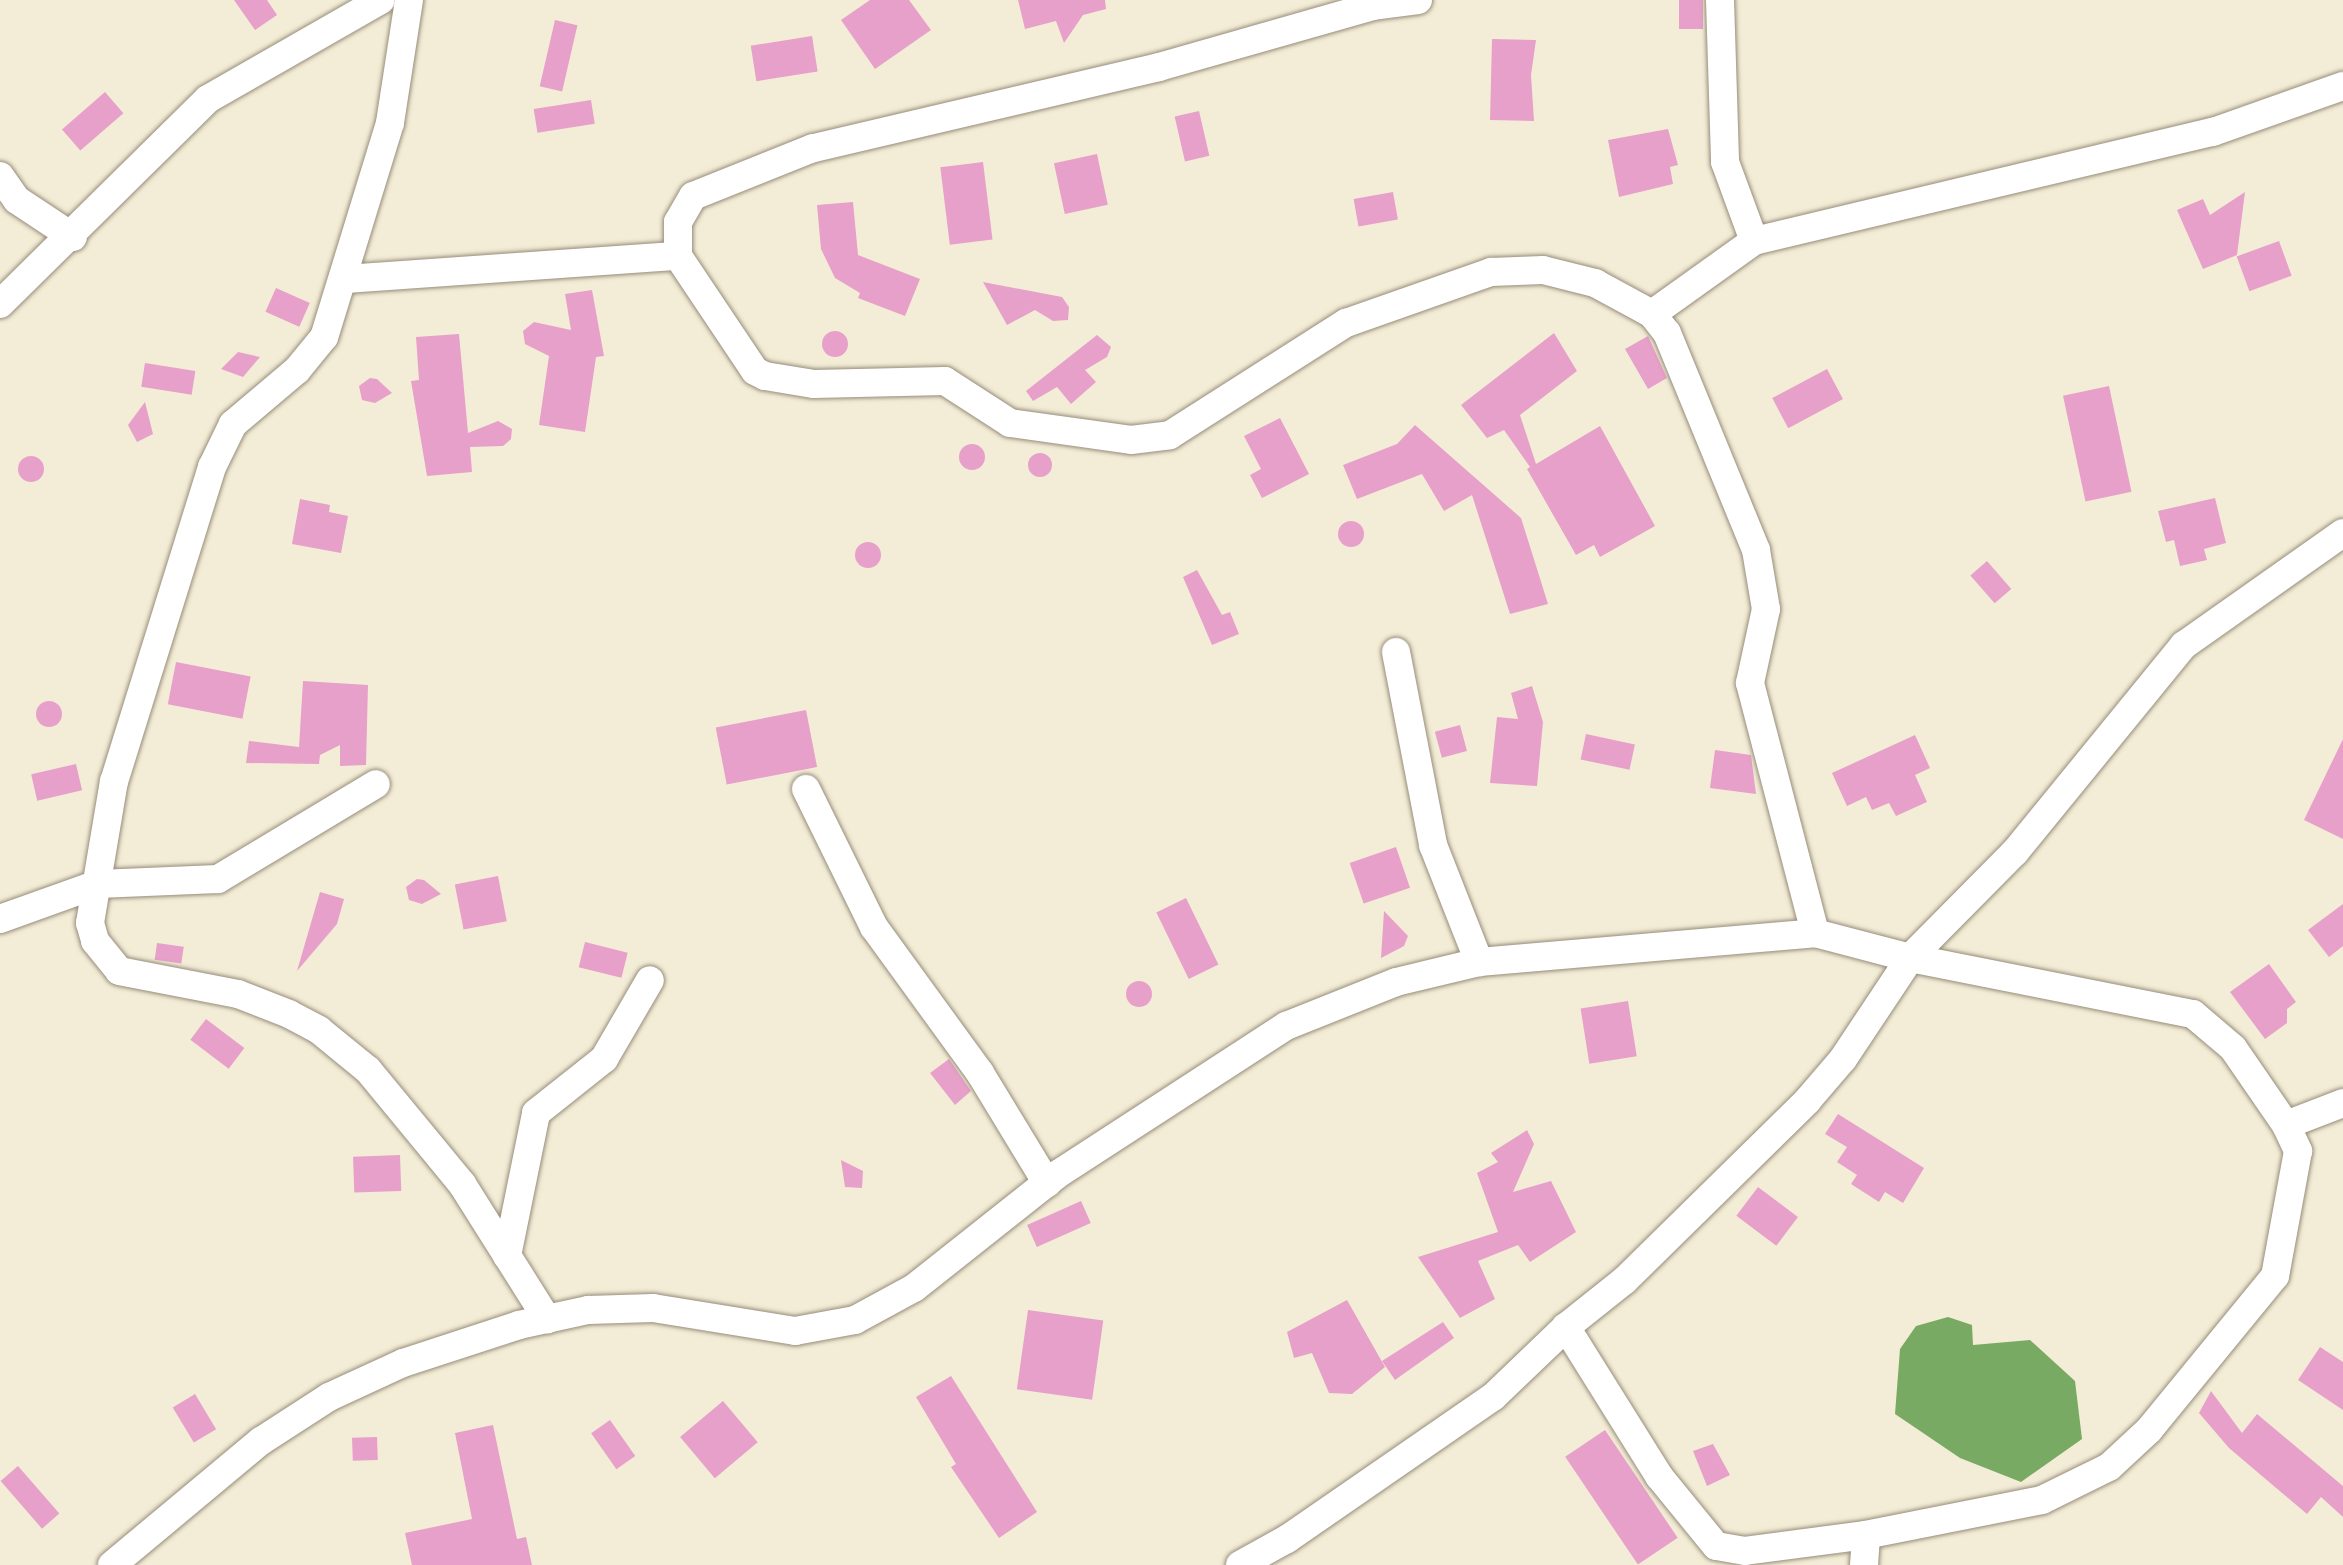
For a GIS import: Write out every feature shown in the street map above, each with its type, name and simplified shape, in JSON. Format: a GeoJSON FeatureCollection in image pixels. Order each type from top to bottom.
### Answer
{"type":"FeatureCollection","features":[{"type":"Feature","properties":{"kind":"street"},"geometry":{"type":"LineString","coordinates":[[0,304],[73,237],[208,99],[381,0]]}},
{"type":"Feature","properties":{"kind":"street"},"geometry":{"type":"LineString","coordinates":[[409,0],[390,123],[371,171],[345,279],[324,337],[297,370],[233,424],[212,467],[122,750],[90,923],[95,941],[119,971],[238,994],[319,1030],[405,1108],[462,1184],[547,1319]]}},
{"type":"Feature","properties":{"kind":"street"},"geometry":{"type":"LineString","coordinates":[[1418,0],[1373,6],[1159,67],[813,148],[693,196],[678,222],[678,256],[755,371],[765,376],[814,384],[945,381],[1010,423],[1131,440],[1170,435],[1346,323],[1491,272],[1543,270],[1595,283],[1652,314],[1667,333],[1756,550],[1766,609],[1750,683],[1815,933]]}},
{"type":"Feature","properties":{"kind":"street"},"geometry":{"type":"LineString","coordinates":[[1720,0],[1725,162],[1754,241]]}},
{"type":"Feature","properties":{"kind":"street"},"geometry":{"type":"LineString","coordinates":[[1652,314],[1754,241],[2213,132],[2343,86]]}},
{"type":"Feature","properties":{"kind":"street"},"geometry":{"type":"LineString","coordinates":[[0,176],[17,200],[73,237]]}},
{"type":"Feature","properties":{"kind":"street"},"geometry":{"type":"LineString","coordinates":[[345,279],[678,256]]}},
{"type":"Feature","properties":{"kind":"street"},"geometry":{"type":"LineString","coordinates":[[1240,1565],[1287,1539],[1493,1397],[1566,1327],[1625,1280],[1807,1101],[1858,1038],[1910,958],[2015,852],[2184,645],[2343,533]]}},
{"type":"Feature","properties":{"kind":"street"},"geometry":{"type":"LineString","coordinates":[[1396,652],[1433,845],[1479,962]]}},
{"type":"Feature","properties":{"kind":"street"},"geometry":{"type":"LineString","coordinates":[[0,919],[98,884],[218,879],[376,784]]}},
{"type":"Feature","properties":{"kind":"street"},"geometry":{"type":"LineString","coordinates":[[806,789],[874,927],[980,1073],[1047,1183]]}},
{"type":"Feature","properties":{"kind":"street"},"geometry":{"type":"LineString","coordinates":[[112,1565],[261,1441],[329,1397],[403,1363],[547,1319],[588,1310],[653,1308],[795,1331],[855,1320],[914,1288],[1047,1183],[1286,1026],[1396,982],[1479,962],[1815,933],[1910,958],[2193,1014],[2233,1048],[2286,1125],[2298,1151],[2275,1276],[2149,1430],[2109,1467],[2042,1500],[1866,1535],[1745,1551],[1716,1546],[1659,1476],[1566,1327]]}},
{"type":"Feature","properties":{"kind":"street"},"geometry":{"type":"LineString","coordinates":[[507,1256],[536,1113],[604,1059],[650,980]]}},
{"type":"Feature","properties":{"kind":"street"},"geometry":{"type":"LineString","coordinates":[[2286,1125],[2343,1103]]}},
{"type":"Feature","properties":{"kind":"street"},"geometry":{"type":"LineString","coordinates":[[1864,1565],[1866,1535]]}},
{"type":"Feature","properties":{"kind":"green space"},"geometry":{"type":"Polygon","coordinates":[[[1948,1317],[1972,1325],[1973,1345],[2030,1340],[2075,1381],[2082,1439],[2021,1482],[1960,1458],[1895,1414],[1900,1349],[1916,1326],[1948,1317]]]}},
{"type":"Feature","properties":{"kind":"building"},"geometry":{"type":"Polygon","coordinates":[[[234,0],[267,0],[277,15],[255,30],[234,0]]]}},
{"type":"Feature","properties":{"kind":"building"},"geometry":{"type":"Polygon","coordinates":[[[870,0],[909,0],[931,30],[875,69],[841,20],[870,0]]]}},
{"type":"Feature","properties":{"kind":"building"},"geometry":{"type":"Polygon","coordinates":[[[1018,0],[1105,0],[1106,9],[1083,15],[1064,43],[1056,21],[1025,29],[1018,0]]]}},
{"type":"Feature","properties":{"kind":"building"},"geometry":{"type":"Polygon","coordinates":[[[1679,0],[1703,0],[1703,29],[1679,29],[1679,0]]]}},
{"type":"Feature","properties":{"kind":"building"},"geometry":{"type":"Polygon","coordinates":[[[555,20],[577,25],[562,91],[540,86],[555,20]]]}},
{"type":"Feature","properties":{"kind":"building"},"geometry":{"type":"Polygon","coordinates":[[[812,36],[818,72],[756,81],[751,46],[812,36]]]}},
{"type":"Feature","properties":{"kind":"building"},"geometry":{"type":"Polygon","coordinates":[[[1492,39],[1536,40],[1531,75],[1534,121],[1490,120],[1492,39]]]}},
{"type":"Feature","properties":{"kind":"building"},"geometry":{"type":"Polygon","coordinates":[[[105,92],[123,113],[80,151],[62,129],[105,92]]]}},
{"type":"Feature","properties":{"kind":"building"},"geometry":{"type":"Polygon","coordinates":[[[591,100],[595,124],[537,133],[534,109],[591,100]]]}},
{"type":"Feature","properties":{"kind":"building"},"geometry":{"type":"Polygon","coordinates":[[[1199,111],[1209,156],[1185,161],[1175,117],[1199,111]]]}},
{"type":"Feature","properties":{"kind":"building"},"geometry":{"type":"Polygon","coordinates":[[[1668,129],[1678,165],[1670,167],[1673,184],[1619,197],[1608,140],[1668,129]]]}},
{"type":"Feature","properties":{"kind":"building"},"geometry":{"type":"Polygon","coordinates":[[[1097,154],[1108,205],[1065,214],[1054,163],[1097,154]]]}},
{"type":"Feature","properties":{"kind":"building"},"geometry":{"type":"Polygon","coordinates":[[[983,162],[993,239],[950,245],[940,167],[983,162]]]}},
{"type":"Feature","properties":{"kind":"building"},"geometry":{"type":"Polygon","coordinates":[[[1393,192],[1398,220],[1358,227],[1354,199],[1393,192]]]}},
{"type":"Feature","properties":{"kind":"building"},"geometry":{"type":"Polygon","coordinates":[[[2245,192],[2237,255],[2203,269],[2177,210],[2203,199],[2210,215],[2245,192]]]}},
{"type":"Feature","properties":{"kind":"building"},"geometry":{"type":"Polygon","coordinates":[[[853,202],[858,255],[920,279],[905,316],[858,298],[860,293],[835,278],[821,249],[817,205],[853,202]]]}},
{"type":"Feature","properties":{"kind":"building"},"geometry":{"type":"Polygon","coordinates":[[[2279,241],[2292,276],[2249,291],[2237,256],[2279,241]]]}},
{"type":"Feature","properties":{"kind":"building"},"geometry":{"type":"Polygon","coordinates":[[[983,282],[1062,297],[1069,307],[1068,320],[1053,321],[1035,310],[1007,325],[983,282]]]}},
{"type":"Feature","properties":{"kind":"building"},"geometry":{"type":"Polygon","coordinates":[[[276,288],[310,303],[299,327],[265,312],[276,288]]]}},
{"type":"Feature","properties":{"kind":"building"},"geometry":{"type":"Polygon","coordinates":[[[592,290],[604,356],[596,357],[585,432],[539,425],[549,356],[525,344],[523,331],[534,322],[571,330],[565,294],[592,290]]]}},
{"type":"Feature","properties":{"kind":"building"},"geometry":{"type":"Polygon","coordinates":[[[835,331],[844,335],[848,344],[844,353],[835,357],[826,353],[822,344],[826,335],[835,331]]]}},
{"type":"Feature","properties":{"kind":"building"},"geometry":{"type":"Polygon","coordinates":[[[1554,333],[1577,371],[1520,415],[1536,464],[1600,426],[1655,526],[1600,557],[1594,545],[1576,555],[1527,469],[1530,467],[1504,430],[1487,438],[1461,405],[1554,333]]]}},
{"type":"Feature","properties":{"kind":"building"},"geometry":{"type":"Polygon","coordinates":[[[459,334],[468,433],[498,421],[512,429],[511,439],[503,446],[470,447],[472,472],[427,476],[411,381],[419,380],[416,337],[459,334]]]}},
{"type":"Feature","properties":{"kind":"building"},"geometry":{"type":"Polygon","coordinates":[[[1097,335],[1111,347],[1107,357],[1085,370],[1096,382],[1071,404],[1057,387],[1033,401],[1026,391],[1097,335]]]}},
{"type":"Feature","properties":{"kind":"building"},"geometry":{"type":"Polygon","coordinates":[[[1648,336],[1667,378],[1648,389],[1625,349],[1648,336]]]}},
{"type":"Feature","properties":{"kind":"building"},"geometry":{"type":"Polygon","coordinates":[[[238,352],[260,357],[243,377],[221,369],[238,352]]]}},
{"type":"Feature","properties":{"kind":"building"},"geometry":{"type":"Polygon","coordinates":[[[145,363],[195,371],[192,395],[141,387],[145,363]]]}},
{"type":"Feature","properties":{"kind":"building"},"geometry":{"type":"Polygon","coordinates":[[[1827,369],[1843,399],[1788,428],[1772,398],[1827,369]]]}},
{"type":"Feature","properties":{"kind":"building"},"geometry":{"type":"Polygon","coordinates":[[[370,378],[377,379],[392,393],[375,403],[362,400],[359,386],[370,378]]]}},
{"type":"Feature","properties":{"kind":"building"},"geometry":{"type":"Polygon","coordinates":[[[2109,386],[2131,492],[2085,501],[2063,396],[2109,386]]]}},
{"type":"Feature","properties":{"kind":"building"},"geometry":{"type":"Polygon","coordinates":[[[145,402],[153,434],[137,442],[128,425],[145,402]]]}},
{"type":"Feature","properties":{"kind":"building"},"geometry":{"type":"Polygon","coordinates":[[[1280,418],[1309,474],[1262,498],[1250,475],[1261,469],[1244,436],[1280,418]]]}},
{"type":"Feature","properties":{"kind":"building"},"geometry":{"type":"Polygon","coordinates":[[[1415,425],[1521,518],[1548,604],[1510,614],[1472,495],[1444,511],[1422,474],[1357,499],[1343,465],[1397,444],[1415,425]]]}},
{"type":"Feature","properties":{"kind":"building"},"geometry":{"type":"Polygon","coordinates":[[[972,444],[981,448],[985,457],[981,466],[972,470],[963,466],[959,457],[963,448],[972,444]]]}},
{"type":"Feature","properties":{"kind":"building"},"geometry":{"type":"Polygon","coordinates":[[[1035,453],[1045,453],[1052,460],[1052,470],[1045,477],[1035,477],[1028,470],[1028,460],[1035,453]]]}},
{"type":"Feature","properties":{"kind":"building"},"geometry":{"type":"Polygon","coordinates":[[[31,456],[40,460],[44,469],[40,478],[31,482],[22,478],[18,469],[22,460],[31,456]]]}},
{"type":"Feature","properties":{"kind":"building"},"geometry":{"type":"Polygon","coordinates":[[[2215,498],[2226,543],[2204,549],[2207,560],[2180,566],[2174,540],[2166,542],[2158,511],[2215,498]]]}},
{"type":"Feature","properties":{"kind":"building"},"geometry":{"type":"Polygon","coordinates":[[[300,499],[330,505],[329,512],[348,516],[341,553],[292,544],[300,499]]]}},
{"type":"Feature","properties":{"kind":"building"},"geometry":{"type":"Polygon","coordinates":[[[1351,521],[1360,525],[1364,534],[1360,543],[1351,547],[1342,543],[1338,534],[1342,525],[1351,521]]]}},
{"type":"Feature","properties":{"kind":"building"},"geometry":{"type":"Polygon","coordinates":[[[868,542],[877,546],[881,555],[877,564],[868,568],[859,564],[855,555],[859,546],[868,542]]]}},
{"type":"Feature","properties":{"kind":"building"},"geometry":{"type":"Polygon","coordinates":[[[1987,561],[2011,589],[1995,603],[1970,575],[1987,561]]]}},
{"type":"Feature","properties":{"kind":"building"},"geometry":{"type":"Polygon","coordinates":[[[1197,570],[1222,615],[1230,612],[1239,634],[1212,645],[1183,577],[1197,570]]]}},
{"type":"Feature","properties":{"kind":"building"},"geometry":{"type":"Polygon","coordinates":[[[176,662],[251,677],[242,719],[168,704],[176,662]]]}},
{"type":"Feature","properties":{"kind":"building"},"geometry":{"type":"Polygon","coordinates":[[[303,681],[368,685],[366,765],[340,766],[340,745],[320,755],[319,764],[246,763],[249,741],[299,747],[303,681]]]}},
{"type":"Feature","properties":{"kind":"building"},"geometry":{"type":"Polygon","coordinates":[[[1532,686],[1543,722],[1537,786],[1490,783],[1497,717],[1518,719],[1511,693],[1532,686]]]}},
{"type":"Feature","properties":{"kind":"building"},"geometry":{"type":"Polygon","coordinates":[[[49,701],[58,705],[62,714],[58,723],[49,727],[40,723],[36,714],[40,705],[49,701]]]}},
{"type":"Feature","properties":{"kind":"building"},"geometry":{"type":"Polygon","coordinates":[[[806,710],[817,767],[727,784],[716,728],[806,710]]]}},
{"type":"Feature","properties":{"kind":"building"},"geometry":{"type":"Polygon","coordinates":[[[1460,725],[1467,751],[1442,758],[1435,732],[1460,725]]]}},
{"type":"Feature","properties":{"kind":"building"},"geometry":{"type":"Polygon","coordinates":[[[1586,734],[1635,744],[1630,770],[1581,759],[1586,734]]]}},
{"type":"Feature","properties":{"kind":"building"},"geometry":{"type":"Polygon","coordinates":[[[1915,735],[1930,768],[1915,775],[1927,802],[1896,816],[1889,803],[1872,810],[1866,797],[1847,806],[1832,773],[1915,735]]]}},
{"type":"Feature","properties":{"kind":"building"},"geometry":{"type":"Polygon","coordinates":[[[2343,739],[2343,839],[2304,820],[2343,739]]]}},
{"type":"Feature","properties":{"kind":"building"},"geometry":{"type":"Polygon","coordinates":[[[1715,750],[1751,755],[1756,794],[1710,788],[1715,750]]]}},
{"type":"Feature","properties":{"kind":"building"},"geometry":{"type":"Polygon","coordinates":[[[76,764],[82,790],[37,801],[31,774],[76,764]]]}},
{"type":"Feature","properties":{"kind":"building"},"geometry":{"type":"Polygon","coordinates":[[[1396,847],[1410,888],[1364,904],[1350,863],[1396,847]]]}},
{"type":"Feature","properties":{"kind":"building"},"geometry":{"type":"Polygon","coordinates":[[[498,876],[507,921],[464,930],[455,884],[498,876]]]}},
{"type":"Feature","properties":{"kind":"building"},"geometry":{"type":"Polygon","coordinates":[[[417,879],[424,880],[441,894],[422,904],[409,900],[406,887],[417,879]]]}},
{"type":"Feature","properties":{"kind":"building"},"geometry":{"type":"Polygon","coordinates":[[[320,892],[344,899],[337,924],[297,971],[320,892]]]}},
{"type":"Feature","properties":{"kind":"building"},"geometry":{"type":"Polygon","coordinates":[[[1186,898],[1218,965],[1189,979],[1156,912],[1186,898]]]}},
{"type":"Feature","properties":{"kind":"building"},"geometry":{"type":"Polygon","coordinates":[[[2343,904],[2343,946],[2329,957],[2308,930],[2343,904]]]}},
{"type":"Feature","properties":{"kind":"building"},"geometry":{"type":"Polygon","coordinates":[[[1384,911],[1408,936],[1404,946],[1381,958],[1384,911]]]}},
{"type":"Feature","properties":{"kind":"building"},"geometry":{"type":"Polygon","coordinates":[[[585,942],[628,953],[621,978],[579,967],[585,942]]]}},
{"type":"Feature","properties":{"kind":"building"},"geometry":{"type":"Polygon","coordinates":[[[157,943],[184,947],[181,964],[155,960],[157,943]]]}},
{"type":"Feature","properties":{"kind":"building"},"geometry":{"type":"Polygon","coordinates":[[[2269,964],[2296,1002],[2287,1009],[2287,1023],[2265,1039],[2230,992],[2269,964]]]}},
{"type":"Feature","properties":{"kind":"building"},"geometry":{"type":"Polygon","coordinates":[[[1139,981],[1148,985],[1152,994],[1148,1003],[1139,1007],[1130,1003],[1126,994],[1130,985],[1139,981]]]}},
{"type":"Feature","properties":{"kind":"building"},"geometry":{"type":"Polygon","coordinates":[[[1628,1001],[1637,1056],[1589,1064],[1581,1009],[1628,1001]]]}},
{"type":"Feature","properties":{"kind":"building"},"geometry":{"type":"Polygon","coordinates":[[[206,1019],[244,1048],[229,1069],[190,1040],[206,1019]]]}},
{"type":"Feature","properties":{"kind":"building"},"geometry":{"type":"Polygon","coordinates":[[[949,1059],[971,1091],[955,1105],[930,1073],[949,1059]]]}},
{"type":"Feature","properties":{"kind":"building"},"geometry":{"type":"Polygon","coordinates":[[[1838,1114],[1924,1168],[1903,1203],[1885,1192],[1879,1202],[1851,1184],[1857,1175],[1837,1162],[1847,1147],[1825,1134],[1838,1114]]]}},
{"type":"Feature","properties":{"kind":"building"},"geometry":{"type":"Polygon","coordinates":[[[1527,1130],[1534,1144],[1513,1192],[1551,1181],[1576,1232],[1530,1262],[1518,1245],[1478,1261],[1495,1299],[1460,1318],[1418,1257],[1498,1232],[1477,1173],[1498,1162],[1491,1153],[1527,1130]]]}},
{"type":"Feature","properties":{"kind":"building"},"geometry":{"type":"Polygon","coordinates":[[[400,1155],[401,1191],[354,1193],[353,1157],[400,1155]]]}},
{"type":"Feature","properties":{"kind":"building"},"geometry":{"type":"Polygon","coordinates":[[[841,1160],[863,1171],[862,1188],[845,1187],[841,1160]]]}},
{"type":"Feature","properties":{"kind":"building"},"geometry":{"type":"Polygon","coordinates":[[[1758,1187],[1798,1217],[1776,1246],[1736,1216],[1758,1187]]]}},
{"type":"Feature","properties":{"kind":"building"},"geometry":{"type":"Polygon","coordinates":[[[1081,1201],[1091,1223],[1037,1247],[1027,1225],[1081,1201]]]}},
{"type":"Feature","properties":{"kind":"building"},"geometry":{"type":"Polygon","coordinates":[[[1347,1300],[1385,1367],[1352,1394],[1329,1393],[1312,1353],[1294,1358],[1287,1332],[1347,1300]]]}},
{"type":"Feature","properties":{"kind":"building"},"geometry":{"type":"Polygon","coordinates":[[[1028,1310],[1103,1321],[1092,1400],[1017,1389],[1028,1310]]]}},
{"type":"Feature","properties":{"kind":"building"},"geometry":{"type":"Polygon","coordinates":[[[1443,1322],[1454,1338],[1395,1380],[1382,1361],[1443,1322]]]}},
{"type":"Feature","properties":{"kind":"building"},"geometry":{"type":"Polygon","coordinates":[[[2320,1347],[2343,1362],[2343,1410],[2298,1380],[2320,1347]]]}},
{"type":"Feature","properties":{"kind":"building"},"geometry":{"type":"Polygon","coordinates":[[[951,1376],[1037,1512],[999,1538],[951,1467],[956,1464],[916,1397],[951,1376]]]}},
{"type":"Feature","properties":{"kind":"building"},"geometry":{"type":"Polygon","coordinates":[[[2211,1391],[2242,1433],[2257,1414],[2343,1486],[2343,1517],[2321,1497],[2307,1514],[2229,1448],[2199,1413],[2211,1391]]]}},
{"type":"Feature","properties":{"kind":"building"},"geometry":{"type":"Polygon","coordinates":[[[195,1394],[216,1429],[194,1443],[173,1407],[195,1394]]]}},
{"type":"Feature","properties":{"kind":"building"},"geometry":{"type":"Polygon","coordinates":[[[723,1401],[758,1442],[715,1478],[680,1437],[723,1401]]]}},
{"type":"Feature","properties":{"kind":"building"},"geometry":{"type":"Polygon","coordinates":[[[610,1420],[635,1456],[616,1469],[591,1433],[610,1420]]]}},
{"type":"Feature","properties":{"kind":"building"},"geometry":{"type":"Polygon","coordinates":[[[493,1425],[517,1539],[526,1537],[532,1565],[412,1565],[405,1533],[472,1519],[455,1433],[493,1425]]]}},
{"type":"Feature","properties":{"kind":"building"},"geometry":{"type":"Polygon","coordinates":[[[1605,1430],[1678,1538],[1638,1565],[1565,1457],[1605,1430]]]}},
{"type":"Feature","properties":{"kind":"building"},"geometry":{"type":"Polygon","coordinates":[[[377,1437],[378,1460],[353,1461],[352,1438],[377,1437]]]}},
{"type":"Feature","properties":{"kind":"building"},"geometry":{"type":"Polygon","coordinates":[[[1713,1444],[1730,1475],[1707,1486],[1693,1451],[1713,1444]]]}},
{"type":"Feature","properties":{"kind":"building"},"geometry":{"type":"Polygon","coordinates":[[[18,1466],[59,1514],[42,1529],[1,1481],[18,1466]]]}}]}
